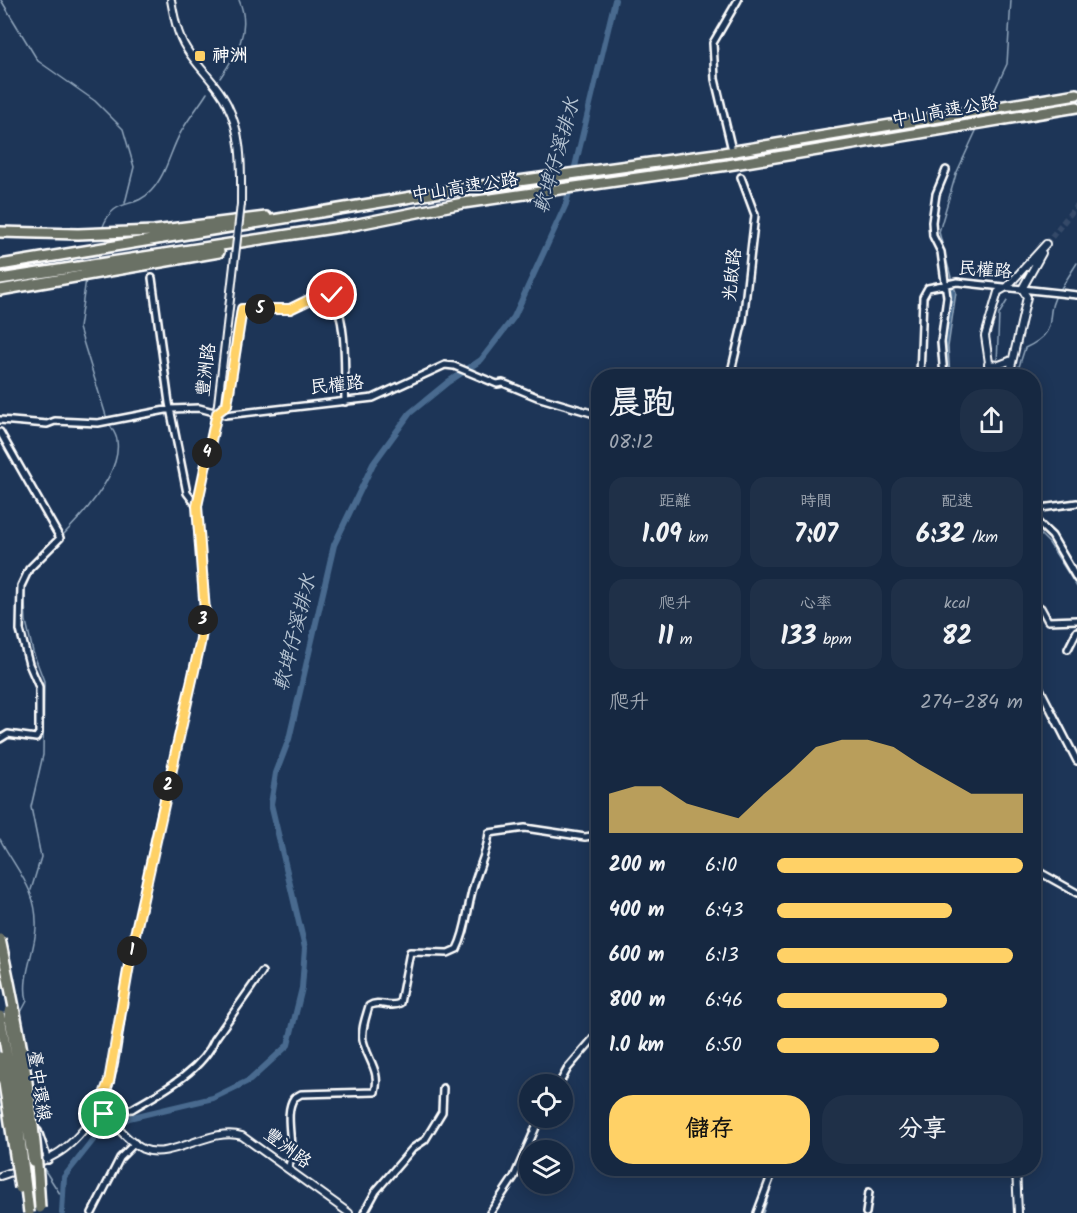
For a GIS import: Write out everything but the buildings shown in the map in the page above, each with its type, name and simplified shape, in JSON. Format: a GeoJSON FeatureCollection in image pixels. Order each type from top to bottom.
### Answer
{"type":"FeatureCollection","features":[{"type":"Feature","properties":{"kind":"highway","name":"中山高速公路"},"geometry":{"type":"LineString","coordinates":[[0,265],[547,176],[723,153],[1077,94]]}},
{"type":"Feature","properties":{"kind":"highway","name":"中山高速公路"},"geometry":{"type":"LineString","coordinates":[[0,279],[79,271],[353,225],[463,203],[548,193],[1077,107]]}},
{"type":"Feature","properties":{"kind":"highway"},"geometry":{"type":"LineString","coordinates":[[0,232],[111,234],[328,213]]}},
{"type":"Feature","properties":{"kind":"highway"},"geometry":{"type":"LineString","coordinates":[[0,226],[22,231]]}},
{"type":"Feature","properties":{"kind":"highway"},"geometry":{"type":"LineString","coordinates":[[0,290],[79,271]]}},
{"type":"Feature","properties":{"kind":"highway"},"geometry":{"type":"LineString","coordinates":[[0,939],[19,1026],[36,1138],[40,1210]]}},
{"type":"Feature","properties":{"kind":"highway","name":"臺中環線"},"geometry":{"type":"LineString","coordinates":[[0,965],[40,1210]]}},
{"type":"Feature","properties":{"kind":"highway","name":"臺中環線"},"geometry":{"type":"LineString","coordinates":[[0,1016],[17,1114],[29,1213]]}},
{"type":"Feature","properties":{"kind":"highway"},"geometry":{"type":"LineString","coordinates":[[0,1057],[24,1213]]}},
{"type":"Feature","properties":{"kind":"street","name":"豐洲路"},"geometry":{"type":"LineString","coordinates":[[100,1105],[109,1081],[132,948],[200,644],[205,612],[197,506],[217,413],[241,204],[241,152],[234,121],[227,102],[186,49],[180,36],[171,0]]}},
{"type":"Feature","properties":{"kind":"street"},"geometry":{"type":"LineString","coordinates":[[732,146],[714,79],[713,43],[738,0]]}},
{"type":"Feature","properties":{"kind":"street"},"geometry":{"type":"LineString","coordinates":[[943,369],[941,342],[947,284],[941,252],[933,236],[932,222],[936,194],[946,170]]}},
{"type":"Feature","properties":{"kind":"street","name":"光啟路"},"geometry":{"type":"LineString","coordinates":[[732,369],[743,321],[755,215],[741,177]]}},
{"type":"Feature","properties":{"kind":"street"},"geometry":{"type":"LineString","coordinates":[[992,369],[986,336],[988,320],[998,292],[1007,287],[1046,244],[1022,289],[1027,297],[1010,369]]}},
{"type":"Feature","properties":{"kind":"street"},"geometry":{"type":"LineString","coordinates":[[152,278],[171,409],[187,493],[197,506]]}},
{"type":"Feature","properties":{"kind":"street","name":"民權路"},"geometry":{"type":"LineString","coordinates":[[920,369],[919,345],[925,291],[957,282],[1050,294],[1077,295]]}},
{"type":"Feature","properties":{"kind":"street"},"geometry":{"type":"LineString","coordinates":[[217,413],[227,405],[242,309],[290,309],[326,292],[332,295],[339,309],[347,380],[345,402]]}},
{"type":"Feature","properties":{"kind":"street"},"geometry":{"type":"LineString","coordinates":[[993,364],[1012,360]]}},
{"type":"Feature","properties":{"kind":"street","name":"民權路"},"geometry":{"type":"LineString","coordinates":[[0,420],[12,419],[47,424],[54,421],[98,423],[171,409],[199,408],[225,415],[345,402],[373,398],[445,365],[454,366],[496,384],[503,383],[560,405],[591,413]]}},
{"type":"Feature","properties":{"kind":"street"},"geometry":{"type":"LineString","coordinates":[[0,432],[60,538],[29,569],[21,586],[20,630],[29,664],[39,687],[39,734],[36,738],[8,734],[0,739]]}},
{"type":"Feature","properties":{"kind":"street"},"geometry":{"type":"LineString","coordinates":[[1041,508],[1077,503]]}},
{"type":"Feature","properties":{"kind":"street"},"geometry":{"type":"LineString","coordinates":[[1041,526],[1052,536],[1077,579]]}},
{"type":"Feature","properties":{"kind":"street"},"geometry":{"type":"LineString","coordinates":[[1041,609],[1048,621],[1077,620]]}},
{"type":"Feature","properties":{"kind":"street"},"geometry":{"type":"LineString","coordinates":[[1068,649],[1077,631]]}},
{"type":"Feature","properties":{"kind":"street"},"geometry":{"type":"LineString","coordinates":[[1041,691],[1077,761]]}},
{"type":"Feature","properties":{"kind":"street"},"geometry":{"type":"LineString","coordinates":[[288,1168],[290,1108],[294,1098],[301,1094],[366,1094],[375,1090],[375,1071],[363,1038],[363,1027],[369,1006],[378,1003],[393,1005],[400,1003],[410,952],[448,953],[457,949],[466,923],[473,887],[488,847],[489,833],[525,828],[591,836]]}},
{"type":"Feature","properties":{"kind":"street"},"geometry":{"type":"LineString","coordinates":[[1041,873],[1077,893]]}},
{"type":"Feature","properties":{"kind":"street"},"geometry":{"type":"LineString","coordinates":[[0,948],[16,1012],[39,1139],[48,1160]]}},
{"type":"Feature","properties":{"kind":"street"},"geometry":{"type":"LineString","coordinates":[[100,1105],[129,1110],[181,1078],[210,1051],[215,1040],[262,972]]}},
{"type":"Feature","properties":{"kind":"street"},"geometry":{"type":"LineString","coordinates":[[565,1074],[591,1041]]}},
{"type":"Feature","properties":{"kind":"street"},"geometry":{"type":"LineString","coordinates":[[363,1213],[376,1191],[412,1149],[426,1140],[441,1112],[443,1088]]}},
{"type":"Feature","properties":{"kind":"street"},"geometry":{"type":"LineString","coordinates":[[92,1213],[120,1158],[134,1141],[104,1114],[100,1105]]}},
{"type":"Feature","properties":{"kind":"street"},"geometry":{"type":"LineString","coordinates":[[0,1176],[48,1160],[67,1148],[100,1105]]}},
{"type":"Feature","properties":{"kind":"street"},"geometry":{"type":"LineString","coordinates":[[490,1213],[514,1177],[536,1128]]}},
{"type":"Feature","properties":{"kind":"street","name":"豐洲路"},"geometry":{"type":"LineString","coordinates":[[134,1141],[148,1150],[160,1151],[223,1133],[232,1133],[253,1142],[349,1213]]}},
{"type":"Feature","properties":{"kind":"street"},"geometry":{"type":"LineString","coordinates":[[757,1213],[771,1176]]}},
{"type":"Feature","properties":{"kind":"street"},"geometry":{"type":"LineString","coordinates":[[1016,1176],[1018,1213]]}},
{"type":"Feature","properties":{"kind":"street"},"geometry":{"type":"LineString","coordinates":[[866,1213],[869,1192]]}},
{"type":"Feature","properties":{"kind":"water"},"geometry":{"type":"Polygon","coordinates":[[[953,284],[956,292],[948,347],[950,369],[945,369],[942,344],[949,290],[953,284]]]}},
{"type":"Feature","properties":{"kind":"waterway"},"geometry":{"type":"LineString","coordinates":[[1,0],[38,61],[95,101],[123,129],[134,167],[125,203]]}},
{"type":"Feature","properties":{"kind":"waterway"},"geometry":{"type":"LineString","coordinates":[[220,78],[232,60],[243,32],[243,11],[239,0]]}},
{"type":"Feature","properties":{"kind":"waterway","name":"軟埤仔溪排水"},"geometry":{"type":"LineString","coordinates":[[62,1213],[64,1177],[94,1139],[129,1118],[213,1098],[250,1080],[288,1045],[302,988],[305,948],[271,804],[276,773],[289,739],[334,545],[373,464],[410,413],[448,382],[481,360],[514,317],[566,204],[615,0]]}},
{"type":"Feature","properties":{"kind":"waterway"},"geometry":{"type":"LineString","coordinates":[[992,96],[1007,64],[1011,0]]}},
{"type":"Feature","properties":{"kind":"waterway"},"geometry":{"type":"LineString","coordinates":[[102,229],[107,218],[118,207],[137,201],[151,191],[165,170],[181,132],[207,93]]}},
{"type":"Feature","properties":{"kind":"waterway"},"geometry":{"type":"LineString","coordinates":[[952,281],[939,232],[956,174],[976,131]]}},
{"type":"Feature","properties":{"kind":"waterway"},"geometry":{"type":"LineString","coordinates":[[1060,290],[1077,263]]}},
{"type":"Feature","properties":{"kind":"waterway"},"geometry":{"type":"LineString","coordinates":[[86,279],[79,328],[107,419]]}},
{"type":"Feature","properties":{"kind":"waterway"},"geometry":{"type":"LineString","coordinates":[[1018,369],[1025,348],[1037,341],[1048,329],[1053,302],[1057,294]]}},
{"type":"Feature","properties":{"kind":"waterway"},"geometry":{"type":"LineString","coordinates":[[997,364],[999,314],[1007,301]]}},
{"type":"Feature","properties":{"kind":"waterway"},"geometry":{"type":"LineString","coordinates":[[61,537],[99,493],[113,467],[117,453],[117,439],[109,424]]}},
{"type":"Feature","properties":{"kind":"waterway"},"geometry":{"type":"LineString","coordinates":[[1041,535],[1049,543],[1077,587]]}},
{"type":"Feature","properties":{"kind":"waterway"},"geometry":{"type":"LineString","coordinates":[[24,584],[26,621],[33,652],[44,681],[43,755],[31,807],[41,857],[31,890]]}},
{"type":"Feature","properties":{"kind":"waterway"},"geometry":{"type":"LineString","coordinates":[[0,839],[30,891],[36,915],[35,937],[26,983],[27,1001],[19,1016]]}},
{"type":"Feature","properties":{"kind":"waterway"},"geometry":{"type":"LineString","coordinates":[[42,1166],[62,1197]]}},
{"type":"Feature","properties":{"kind":"waterway"},"geometry":{"type":"LineString","coordinates":[[763,1213],[775,1176]]}},
{"type":"Feature","properties":{"kind":"tunnel"},"geometry":{"type":"LineString","coordinates":[[733,150],[741,177]]}},
{"type":"Feature","properties":{"kind":"tunnel"},"geometry":{"type":"LineString","coordinates":[[1046,244],[1077,205]]}},
{"type":"Feature","properties":{"kind":"place","name":"神洲"},"geometry":{"type":"Point","coordinates":[200,56]}},
{"type":"Feature","properties":{"kind":"route"},"geometry":{"type":"LineString","coordinates":[[104,1114],[99,1108],[109,1081],[132,948],[200,644],[205,612],[197,506],[217,413],[227,405],[242,309],[286,310],[323,293],[332,295]]}}]}
